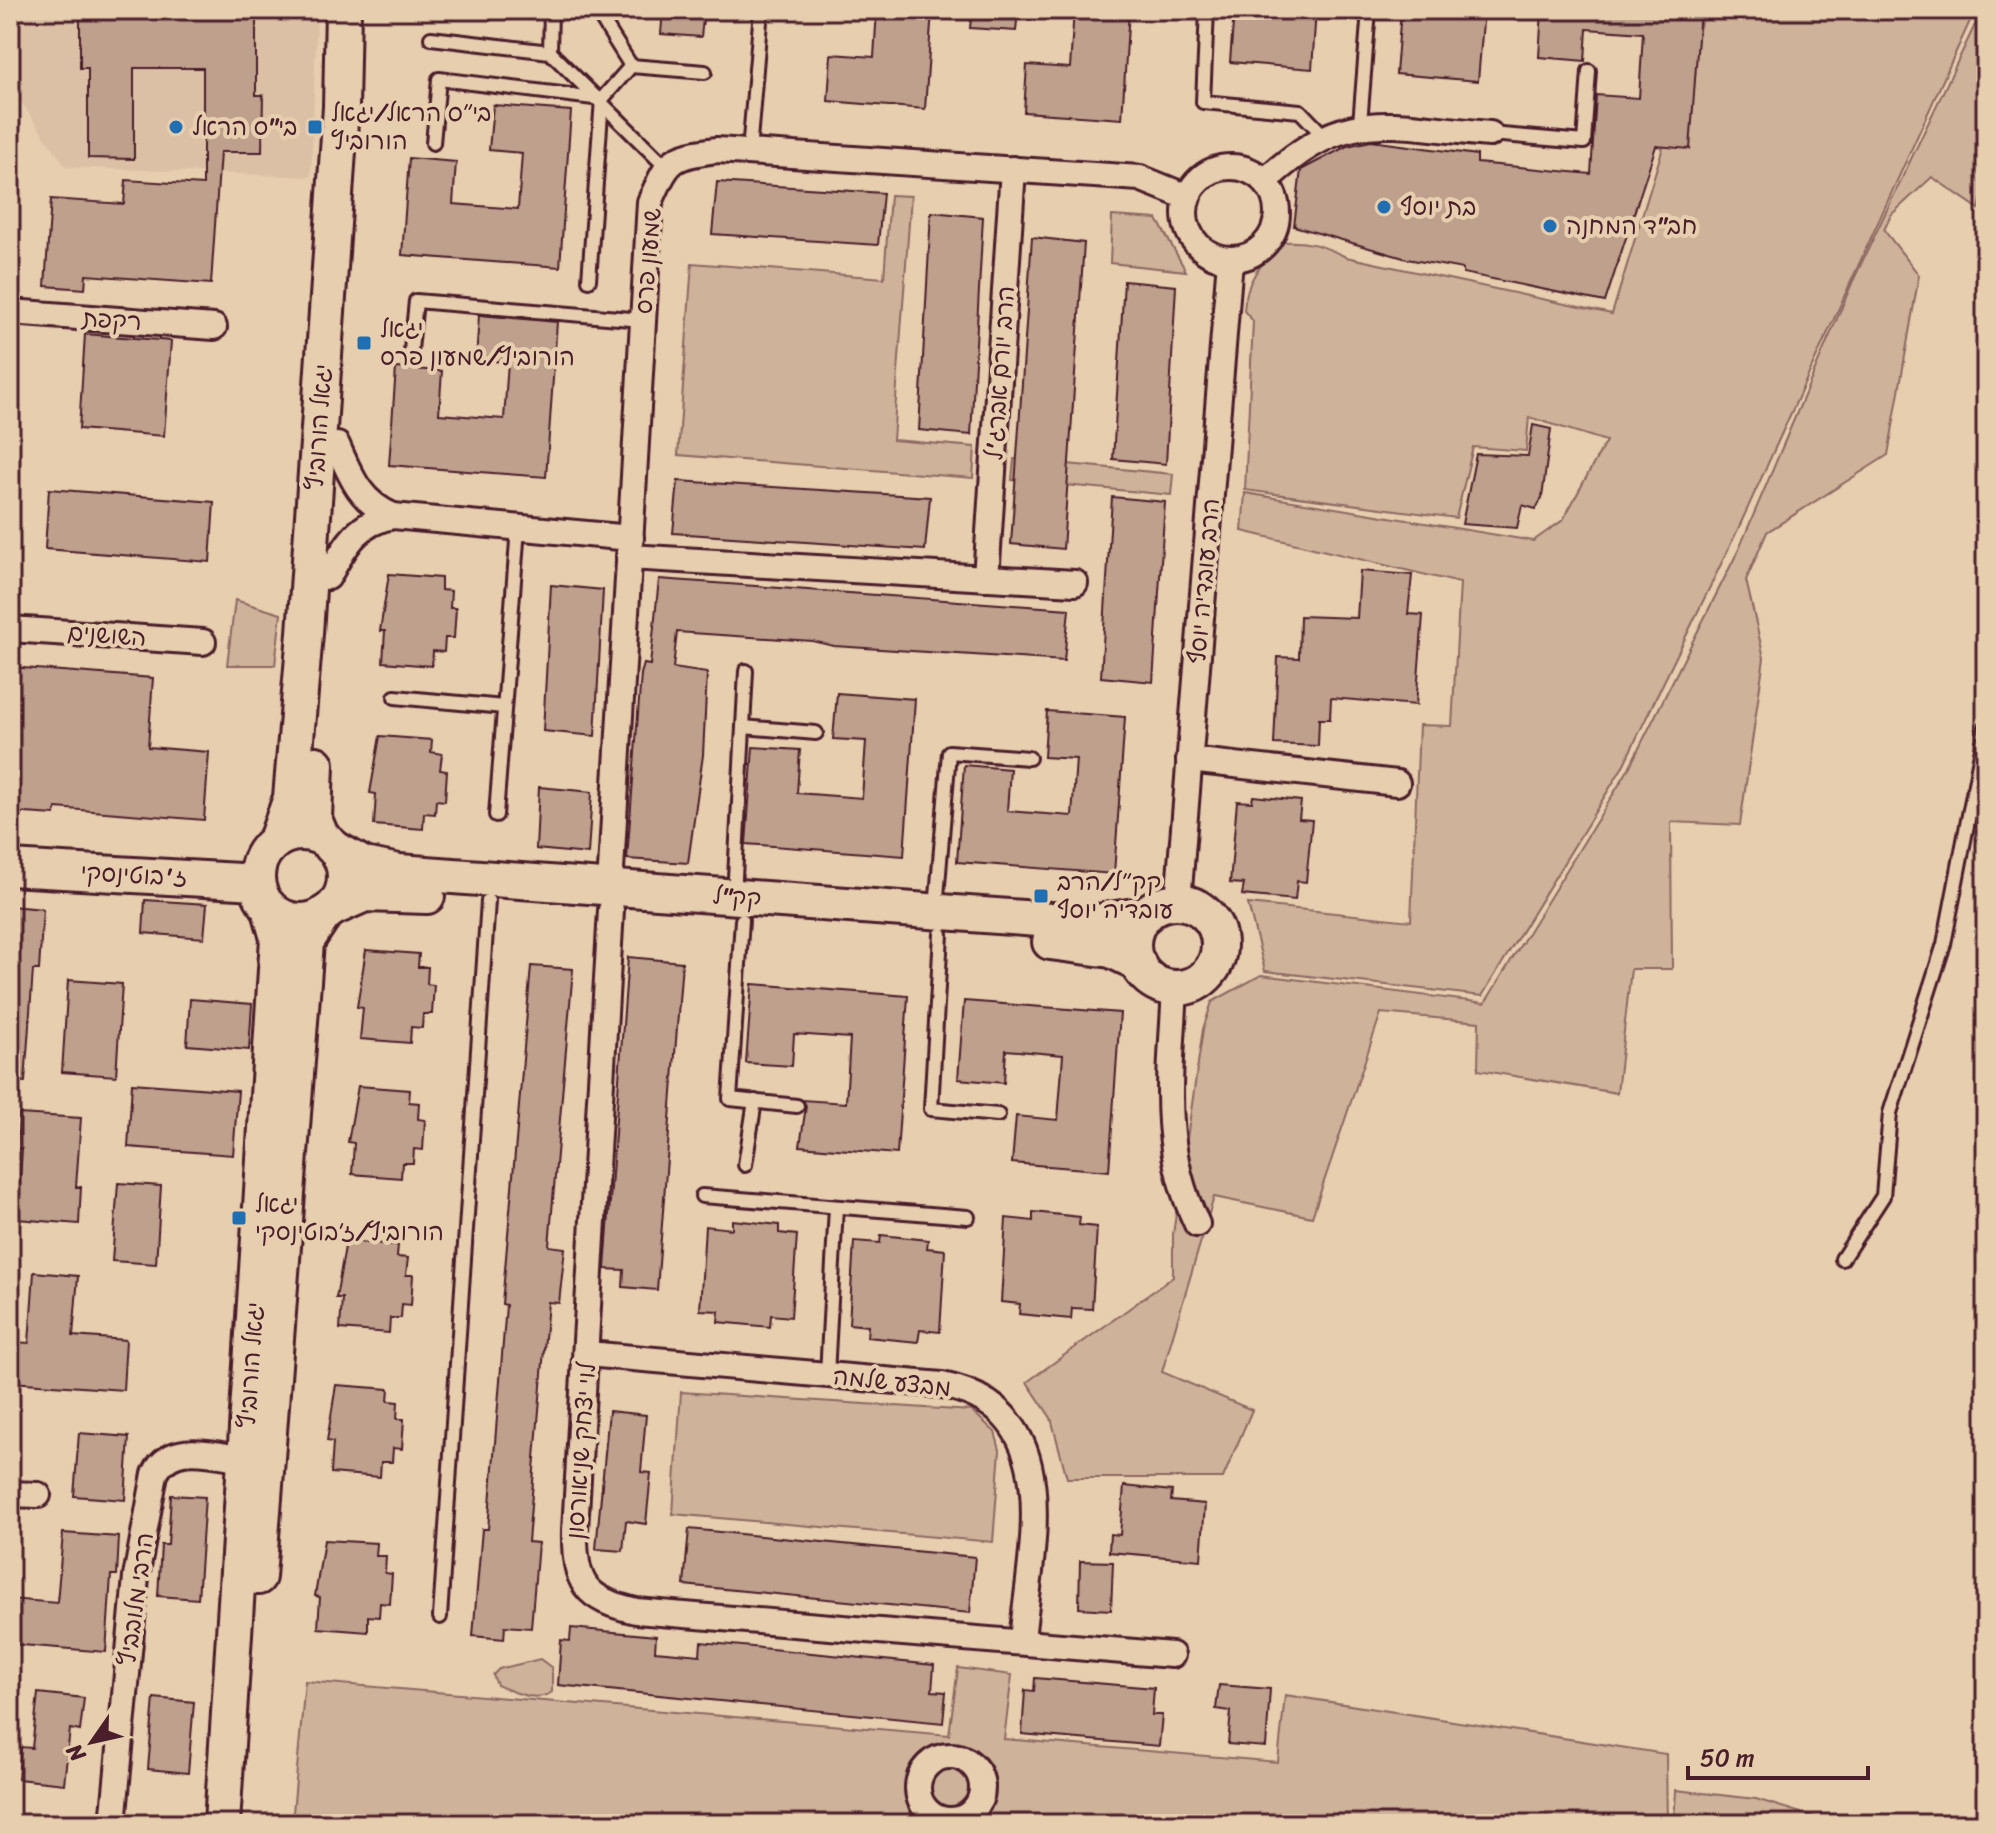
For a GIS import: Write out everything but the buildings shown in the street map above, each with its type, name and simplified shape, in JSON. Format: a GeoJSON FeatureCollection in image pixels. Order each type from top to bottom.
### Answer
{"type":"FeatureCollection","features":[{"type":"Feature","properties":{"kind":"main road","name":"יגאל הורוביץ"},"geometry":{"type":"LineString","coordinates":[[276,840],[291,798],[305,633],[341,107],[343,10]]}},
{"type":"Feature","properties":{"kind":"main road","name":"יגאל הורוביץ"},"geometry":{"type":"LineString","coordinates":[[327,842],[313,803],[360,108],[362,10]]}},
{"type":"Feature","properties":{"kind":"main road"},"geometry":{"type":"LineString","coordinates":[[295,833],[327,842],[340,858],[344,879],[342,892],[328,911],[299,921],[280,915],[263,894],[262,856],[276,840],[295,833]]}},
{"type":"Feature","properties":{"kind":"main road","name":"קק\"ל"},"geometry":{"type":"LineString","coordinates":[[327,842],[364,865],[389,871],[611,899],[938,923],[1098,947],[1124,954],[1138,963]]}},
{"type":"Feature","properties":{"kind":"main road","name":"ז'בוטינסקי"},"geometry":{"type":"LineString","coordinates":[[10,868],[263,894]]}},
{"type":"Feature","properties":{"kind":"main road","name":"יגאל הורוביץ"},"geometry":{"type":"LineString","coordinates":[[222,1824],[278,938],[263,894]]}},
{"type":"Feature","properties":{"kind":"main road","name":"קק\"ל"},"geometry":{"type":"LineString","coordinates":[[328,911],[353,897],[373,894],[488,901],[611,899]]}},
{"type":"Feature","properties":{"kind":"main road"},"geometry":{"type":"LineString","coordinates":[[1163,908],[1206,914],[1215,926],[1219,946],[1209,974],[1193,985],[1175,988],[1156,982],[1138,963],[1134,937],[1163,908]]}},
{"type":"Feature","properties":{"kind":"main road","name":"קק\"ל"},"geometry":{"type":"LineString","coordinates":[[938,923],[1092,923],[1163,908]]}},
{"type":"Feature","properties":{"kind":"main road","name":"יגאל הורוביץ"},"geometry":{"type":"LineString","coordinates":[[236,1824],[247,1672],[265,1524],[306,942],[328,911]]}},
{"type":"Feature","properties":{"kind":"street"},"geometry":{"type":"LineString","coordinates":[[1265,181],[1296,153],[1324,136],[1360,124],[1490,134]]}},
{"type":"Feature","properties":{"kind":"street"},"geometry":{"type":"LineString","coordinates":[[665,166],[687,154],[717,150],[1140,178],[1187,197]]}},
{"type":"Feature","properties":{"kind":"street","name":"שמעון פרס"},"geometry":{"type":"LineString","coordinates":[[611,899],[650,202],[665,166]]}},
{"type":"Feature","properties":{"kind":"street"},"geometry":{"type":"LineString","coordinates":[[1218,168],[1247,169],[1265,181],[1276,201],[1275,229],[1257,252],[1230,260],[1209,254],[1193,239],[1185,219],[1187,197],[1199,179],[1218,168]]}},
{"type":"Feature","properties":{"kind":"street","name":"הרב יורם אברג'ל"},"geometry":{"type":"LineString","coordinates":[[986,578],[1013,169]]}},
{"type":"Feature","properties":{"kind":"street","name":"הרב עובדיה יוסף"},"geometry":{"type":"LineString","coordinates":[[1163,908],[1189,760],[1230,260]]}},
{"type":"Feature","properties":{"kind":"street","name":"רקפת"},"geometry":{"type":"LineString","coordinates":[[10,312],[214,327]]}},
{"type":"Feature","properties":{"kind":"street"},"geometry":{"type":"LineString","coordinates":[[337,445],[359,492],[393,516]]}},
{"type":"Feature","properties":{"kind":"street"},"geometry":{"type":"LineString","coordinates":[[328,577],[353,535],[369,523],[393,516],[518,528],[630,548],[1075,583]]}},
{"type":"Feature","properties":{"kind":"street","name":"השושנים"},"geometry":{"type":"LineString","coordinates":[[10,629],[203,642]]}},
{"type":"Feature","properties":{"kind":"street"},"geometry":{"type":"LineString","coordinates":[[1189,760],[1397,783]]}},
{"type":"Feature","properties":{"kind":"street","name":"לוי יצחק שניאורסון"},"geometry":{"type":"LineString","coordinates":[[611,899],[574,1559],[583,1586],[601,1603],[664,1614],[1172,1655]]}},
{"type":"Feature","properties":{"kind":"street"},"geometry":{"type":"LineString","coordinates":[[1175,988],[1170,1140],[1177,1174],[1197,1224]]}},
{"type":"Feature","properties":{"kind":"street","name":"מבצע שלמה"},"geometry":{"type":"LineString","coordinates":[[587,1354],[958,1389],[988,1402],[1011,1425],[1027,1453],[1034,1483],[1022,1641]]}},
{"type":"Feature","properties":{"kind":"street","name":"הרבי מלובביץ"},"geometry":{"type":"LineString","coordinates":[[113,1824],[136,1577],[155,1474],[161,1463],[182,1452],[245,1459]]}},
{"type":"Feature","properties":{"kind":"street"},"geometry":{"type":"LineString","coordinates":[[10,1494],[38,1495]]}},
{"type":"Feature","properties":{"kind":"lane"},"geometry":{"type":"LineString","coordinates":[[550,52],[551,10]]}},
{"type":"Feature","properties":{"kind":"lane"},"geometry":{"type":"LineString","coordinates":[[596,10],[631,66]]}},
{"type":"Feature","properties":{"kind":"lane"},"geometry":{"type":"LineString","coordinates":[[749,152],[761,10]]}},
{"type":"Feature","properties":{"kind":"lane"},"geometry":{"type":"LineString","coordinates":[[1207,10],[1203,102],[1300,111],[1324,136]]}},
{"type":"Feature","properties":{"kind":"lane"},"geometry":{"type":"LineString","coordinates":[[1360,124],[1369,10]]}},
{"type":"Feature","properties":{"kind":"lane"},"geometry":{"type":"LineString","coordinates":[[431,38],[550,52],[602,99],[665,166]]}},
{"type":"Feature","properties":{"kind":"lane"},"geometry":{"type":"LineString","coordinates":[[631,66],[705,72]]}},
{"type":"Feature","properties":{"kind":"lane"},"geometry":{"type":"LineString","coordinates":[[589,280],[602,99],[631,66]]}},
{"type":"Feature","properties":{"kind":"lane"},"geometry":{"type":"LineString","coordinates":[[1490,134],[1584,142],[1589,71]]}},
{"type":"Feature","properties":{"kind":"lane"},"geometry":{"type":"LineString","coordinates":[[433,143],[439,79],[602,99]]}},
{"type":"Feature","properties":{"kind":"lane"},"geometry":{"type":"LineString","coordinates":[[410,360],[416,301],[643,320]]}},
{"type":"Feature","properties":{"kind":"lane"},"geometry":{"type":"LineString","coordinates":[[496,815],[518,528]]}},
{"type":"Feature","properties":{"kind":"lane"},"geometry":{"type":"LineString","coordinates":[[746,671],[730,1099],[797,1106]]}},
{"type":"Feature","properties":{"kind":"lane"},"geometry":{"type":"LineString","coordinates":[[395,697],[504,707]]}},
{"type":"Feature","properties":{"kind":"lane"},"geometry":{"type":"LineString","coordinates":[[743,727],[816,733]]}},
{"type":"Feature","properties":{"kind":"lane"},"geometry":{"type":"LineString","coordinates":[[1842,1259],[1883,1196],[1890,1113],[1944,944],[1986,727]]}},
{"type":"Feature","properties":{"kind":"lane"},"geometry":{"type":"LineString","coordinates":[[998,1115],[931,1109],[949,752],[1029,758]]}},
{"type":"Feature","properties":{"kind":"lane"},"geometry":{"type":"LineString","coordinates":[[440,1617],[488,901]]}},
{"type":"Feature","properties":{"kind":"lane"},"geometry":{"type":"LineString","coordinates":[[745,1165],[755,1101]]}},
{"type":"Feature","properties":{"kind":"lane"},"geometry":{"type":"LineString","coordinates":[[702,1196],[968,1217]]}},
{"type":"Feature","properties":{"kind":"lane"},"geometry":{"type":"LineString","coordinates":[[827,1375],[836,1207]]}},
{"type":"Feature","properties":{"kind":"shaded area","name":"בי\"ס הראל"},"geometry":{"type":"Polygon","coordinates":[[[10,10],[317,10],[311,177],[66,167],[10,86],[10,10]]]}},
{"type":"Feature","properties":{"kind":"shaded area"},"geometry":{"type":"Polygon","coordinates":[[[1705,10],[1975,10],[1739,527],[1622,768],[1482,996],[1265,971],[1248,904],[1411,921],[1419,725],[1452,726],[1460,583],[1242,531],[1245,493],[1533,541],[1563,520],[1606,441],[1529,417],[1526,451],[1473,447],[1456,518],[1245,490],[1253,321],[1244,311],[1251,280],[1283,242],[1300,242],[1346,257],[1612,314],[1705,10]]]}},
{"type":"Feature","properties":{"kind":"shaded area"},"geometry":{"type":"Polygon","coordinates":[[[1982,10],[1986,10],[1986,182],[1979,209],[1932,177],[1891,215],[1884,230],[1919,275],[1888,455],[1767,532],[1746,580],[1764,658],[1740,825],[1671,822],[1672,969],[1631,969],[1617,1093],[1478,1070],[1479,1022],[1381,1013],[1312,1217],[1214,1197],[1162,1372],[1252,1410],[1223,1478],[1067,1478],[1051,1418],[1027,1382],[1173,1277],[1173,1234],[1203,1029],[1212,1002],[1261,975],[1485,1003],[1628,770],[1739,549],[1852,283],[1982,10]]]}},
{"type":"Feature","properties":{"kind":"shaded area"},"geometry":{"type":"Polygon","coordinates":[[[890,195],[911,196],[893,440],[975,447],[973,478],[678,455],[692,263],[884,278],[890,195]]]}},
{"type":"Feature","properties":{"kind":"shaded area"},"geometry":{"type":"Polygon","coordinates":[[[1112,216],[1157,219],[1186,271],[1110,263],[1112,216]]]}},
{"type":"Feature","properties":{"kind":"shaded area"},"geometry":{"type":"Polygon","coordinates":[[[1014,459],[1173,474],[1171,495],[1012,480],[1014,459]]]}},
{"type":"Feature","properties":{"kind":"shaded area"},"geometry":{"type":"Polygon","coordinates":[[[235,600],[281,614],[275,665],[227,665],[235,600]]]}},
{"type":"Feature","properties":{"kind":"shaded area"},"geometry":{"type":"Polygon","coordinates":[[[681,1392],[972,1411],[995,1432],[1000,1450],[993,1542],[673,1514],[681,1392]]]}},
{"type":"Feature","properties":{"kind":"shaded area"},"geometry":{"type":"Polygon","coordinates":[[[540,1659],[552,1668],[552,1692],[539,1697],[497,1685],[493,1675],[499,1669],[540,1659]]]}},
{"type":"Feature","properties":{"kind":"shaded area"},"geometry":{"type":"Polygon","coordinates":[[[958,1668],[1012,1675],[1004,1739],[1278,1762],[1285,1695],[1666,1754],[1667,1824],[292,1824],[305,1681],[949,1735],[958,1668]]]}},
{"type":"Feature","properties":{"kind":"shaded area"},"geometry":{"type":"Polygon","coordinates":[[[1676,1790],[1756,1799],[1836,1824],[1674,1824],[1676,1790]]]}},
{"type":"Feature","properties":{"kind":"place","name":"בי\"ס הראל"},"geometry":{"type":"Point","coordinates":[176,127]}},
{"type":"Feature","properties":{"kind":"place","name":"בי״ס הראל/יגאל הורוביץ"},"geometry":{"type":"Point","coordinates":[315,127]}},
{"type":"Feature","properties":{"kind":"place","name":"בת יוסף"},"geometry":{"type":"Point","coordinates":[1384,207]}},
{"type":"Feature","properties":{"kind":"place","name":"חב\"ד המחנה"},"geometry":{"type":"Point","coordinates":[1550,226]}},
{"type":"Feature","properties":{"kind":"place","name":"יגאל הורוביץ/שמעון פרס"},"geometry":{"type":"Point","coordinates":[364,343]}},
{"type":"Feature","properties":{"kind":"place","name":"קק״ל/הרב עובדיה יוסף"},"geometry":{"type":"Point","coordinates":[1041,896]}},
{"type":"Feature","properties":{"kind":"place","name":"יגאל הורוביץ/ז׳בוטינסקי"},"geometry":{"type":"Point","coordinates":[239,1218]}}]}
